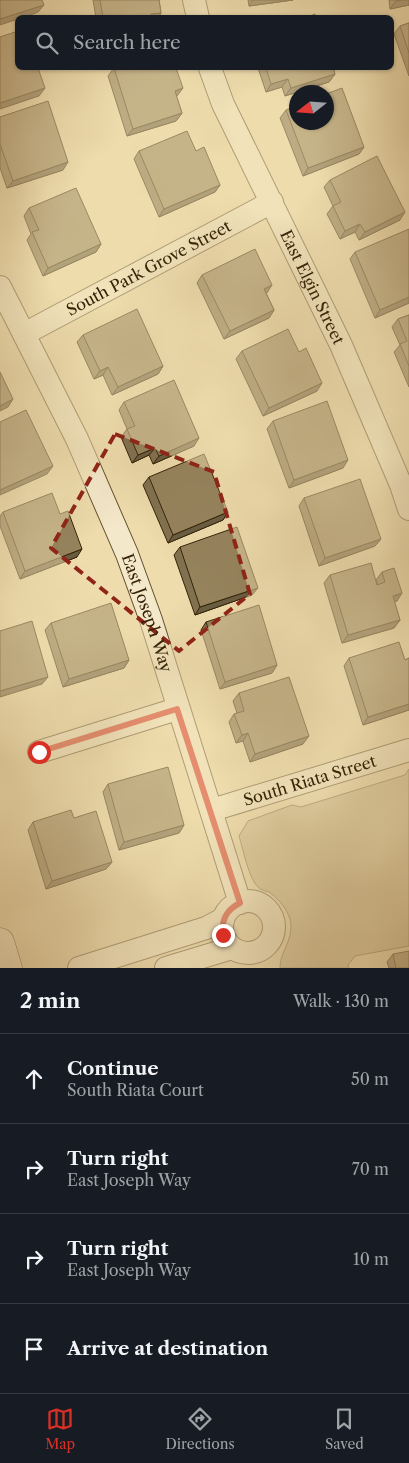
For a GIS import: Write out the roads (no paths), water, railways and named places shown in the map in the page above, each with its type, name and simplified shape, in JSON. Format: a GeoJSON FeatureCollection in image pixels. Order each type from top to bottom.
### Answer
{"type":"FeatureCollection","features":[{"type":"Feature","properties":{"kind":"street"},"geometry":{"type":"LineString","coordinates":[[194,0],[197,15]]}},
{"type":"Feature","properties":{"kind":"street","name":"East Elgin Street"},"geometry":{"type":"LineString","coordinates":[[211,70],[223,104],[341,346],[401,485],[409,509]]}},
{"type":"Feature","properties":{"kind":"street","name":"South Park Grove Street"},"geometry":{"type":"LineString","coordinates":[[24,334],[272,202]]}},
{"type":"Feature","properties":{"kind":"street","name":"East Joseph Way"},"geometry":{"type":"LineString","coordinates":[[0,287],[76,439],[127,554],[151,620],[177,709],[212,810],[240,903]]}},
{"type":"Feature","properties":{"kind":"street"},"geometry":{"type":"LineString","coordinates":[[39,752],[177,709]]}},
{"type":"Feature","properties":{"kind":"street","name":"South Riata Street"},"geometry":{"type":"LineString","coordinates":[[212,810],[409,750]]}},
{"type":"Feature","properties":{"kind":"street"},"geometry":{"type":"LineString","coordinates":[[166,968],[232,948],[248,953],[258,960],[272,937],[273,922],[261,905],[254,902],[240,903],[227,912],[223,919],[223,935],[232,948]]}},
{"type":"Feature","properties":{"kind":"street"},"geometry":{"type":"LineString","coordinates":[[79,968],[206,928],[223,919]]}},
{"type":"Feature","properties":{"kind":"street"},"geometry":{"type":"LineString","coordinates":[[0,942],[8,968]]}}]}
